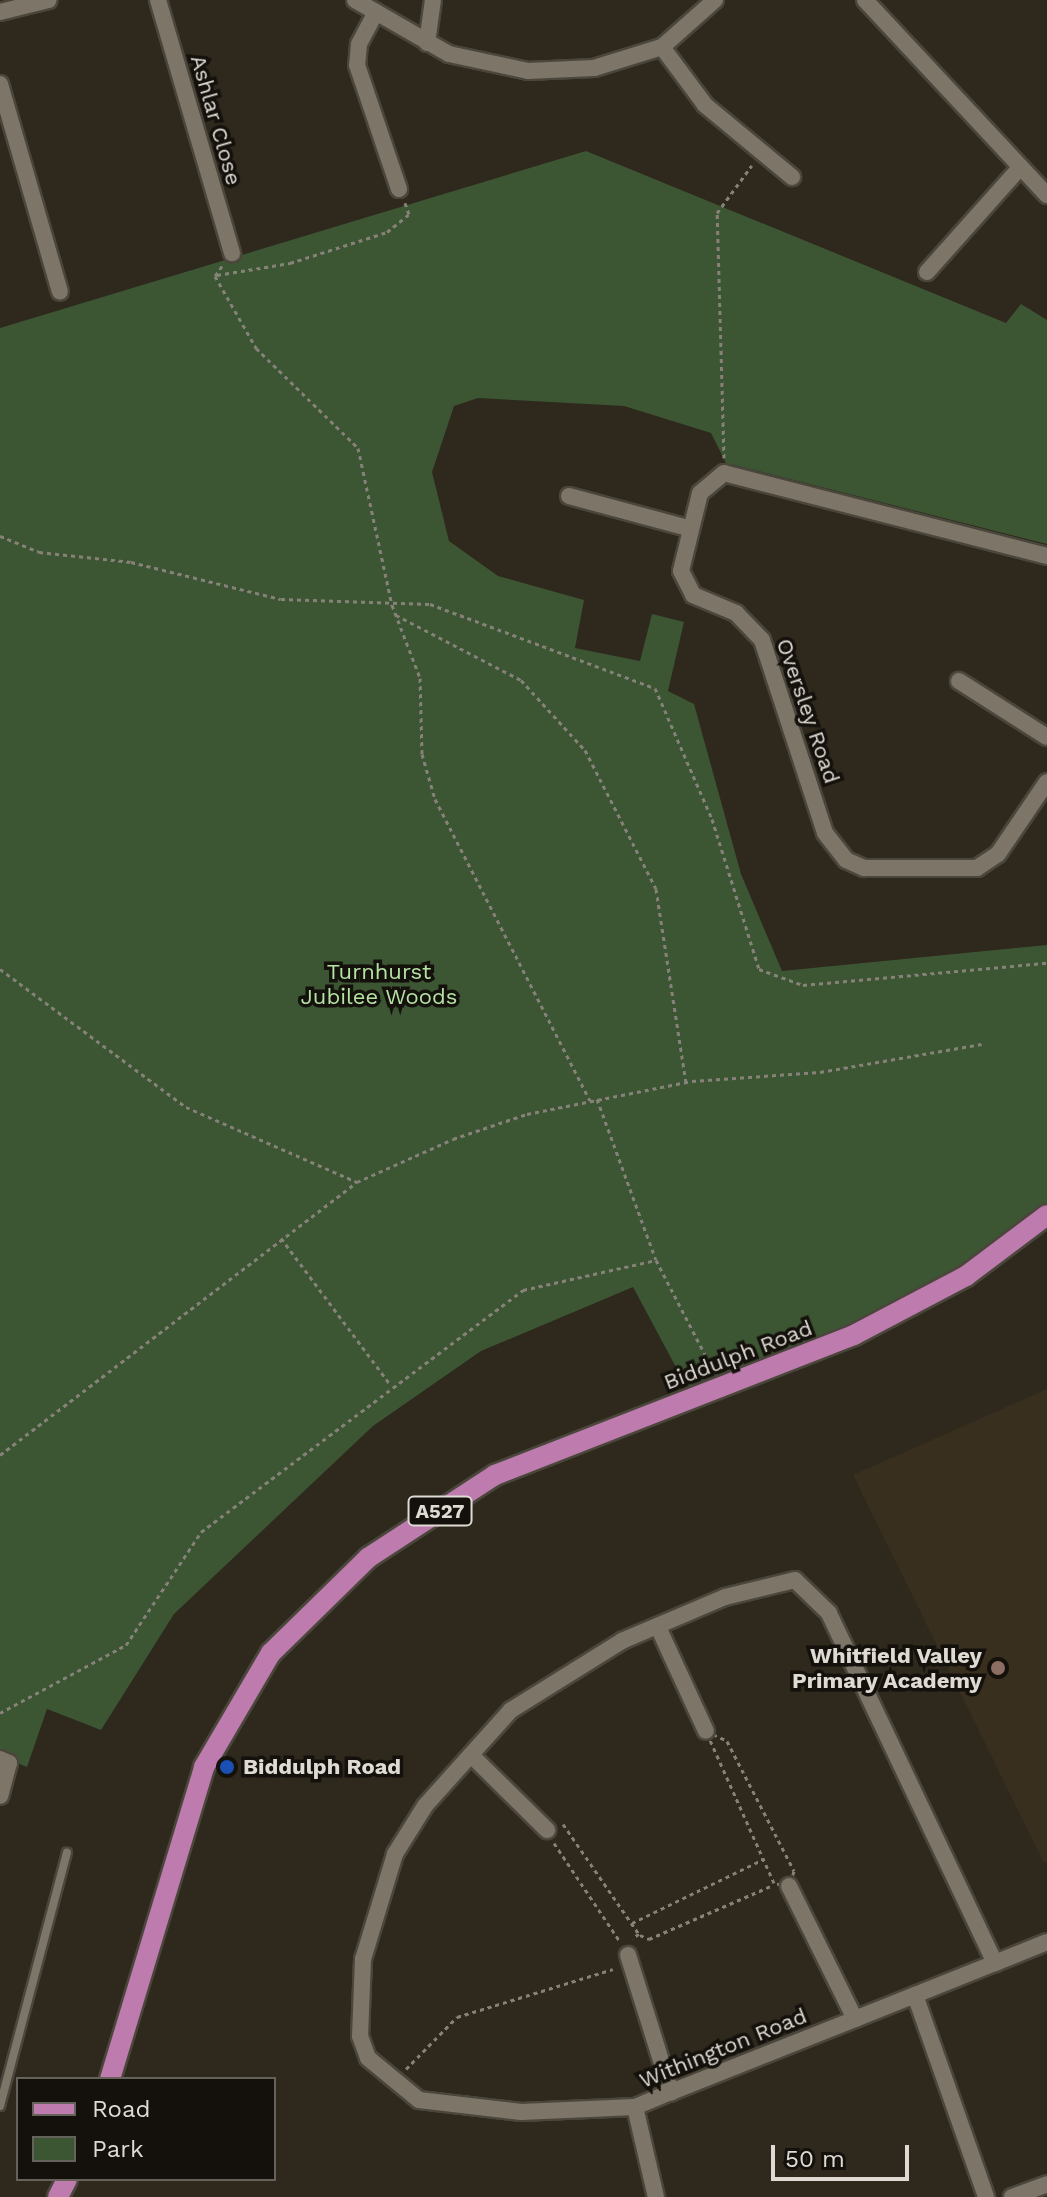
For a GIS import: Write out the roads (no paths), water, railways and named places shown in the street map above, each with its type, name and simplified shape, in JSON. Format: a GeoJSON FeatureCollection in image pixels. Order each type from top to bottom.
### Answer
{"type":"FeatureCollection","features":[{"type":"Feature","properties":{"kind":"main road","name":"Biddulph Road"},"geometry":{"type":"LineString","coordinates":[[111,2077],[204,1767],[271,1653],[368,1558],[495,1475],[854,1335],[966,1276],[1047,1215]]}},
{"type":"Feature","properties":{"kind":"street"},"geometry":{"type":"LineString","coordinates":[[0,12],[49,0]]}},
{"type":"Feature","properties":{"kind":"street","name":"Ashlar Close"},"geometry":{"type":"LineString","coordinates":[[158,0],[232,253]]}},
{"type":"Feature","properties":{"kind":"street"},"geometry":{"type":"LineString","coordinates":[[355,0],[427,43],[528,71],[594,68],[662,47],[715,0]]}},
{"type":"Feature","properties":{"kind":"street"},"geometry":{"type":"LineString","coordinates":[[427,43],[433,0]]}},
{"type":"Feature","properties":{"kind":"street"},"geometry":{"type":"LineString","coordinates":[[865,0],[927,61],[1018,170],[1047,195]]}},
{"type":"Feature","properties":{"kind":"street"},"geometry":{"type":"LineString","coordinates":[[376,12],[359,44],[357,65],[399,189]]}},
{"type":"Feature","properties":{"kind":"street"},"geometry":{"type":"LineString","coordinates":[[662,47],[705,105],[792,177]]}},
{"type":"Feature","properties":{"kind":"street"},"geometry":{"type":"LineString","coordinates":[[0,84],[7,138],[60,292]]}},
{"type":"Feature","properties":{"kind":"street"},"geometry":{"type":"LineString","coordinates":[[389,154],[405,148]]}},
{"type":"Feature","properties":{"kind":"street"},"geometry":{"type":"LineString","coordinates":[[927,272],[1018,170]]}},
{"type":"Feature","properties":{"kind":"street","name":"Oversley Road"},"geometry":{"type":"LineString","coordinates":[[1047,556],[724,473],[706,483],[688,528],[685,585],[736,613],[762,640],[825,833],[846,860],[864,868],[977,868],[998,854],[1047,782]]}},
{"type":"Feature","properties":{"kind":"street"},"geometry":{"type":"LineString","coordinates":[[569,496],[688,528]]}},
{"type":"Feature","properties":{"kind":"street"},"geometry":{"type":"LineString","coordinates":[[959,681],[1047,737]]}},
{"type":"Feature","properties":{"kind":"street","name":"Withington Road"},"geometry":{"type":"LineString","coordinates":[[995,1963],[829,1613],[814,1595],[795,1580],[774,1584],[659,1629],[547,1685],[511,1710],[471,1755],[395,1854],[363,1959],[360,2036],[392,2083],[419,2100],[479,2110],[635,2107],[671,2092],[855,2019],[995,1963],[1047,1942]]}},
{"type":"Feature","properties":{"kind":"street"},"geometry":{"type":"LineString","coordinates":[[659,1629],[706,1731]]}},
{"type":"Feature","properties":{"kind":"street"},"geometry":{"type":"LineString","coordinates":[[471,1755],[547,1830]]}},
{"type":"Feature","properties":{"kind":"street"},"geometry":{"type":"LineString","coordinates":[[0,1759],[9,1763],[0,1796]]}},
{"type":"Feature","properties":{"kind":"street"},"geometry":{"type":"LineString","coordinates":[[781,1885],[855,2019]]}},
{"type":"Feature","properties":{"kind":"street"},"geometry":{"type":"LineString","coordinates":[[629,1959],[671,2092]]}},
{"type":"Feature","properties":{"kind":"street"},"geometry":{"type":"LineString","coordinates":[[915,1995],[986,2197]]}},
{"type":"Feature","properties":{"kind":"street"},"geometry":{"type":"LineString","coordinates":[[635,2107],[656,2197]]}},
{"type":"Feature","properties":{"kind":"street"},"geometry":{"type":"LineString","coordinates":[[1012,2197],[1047,2184]]}},
{"type":"Feature","properties":{"kind":"lane"},"geometry":{"type":"LineString","coordinates":[[0,2106],[67,1853]]}},
{"type":"Feature","properties":{"kind":"place","name":"Whitfield Valley Primary Academy"},"geometry":{"type":"Point","coordinates":[998,1668]}},
{"type":"Feature","properties":{"kind":"place","name":"Biddulph Road"},"geometry":{"type":"Point","coordinates":[227,1767]}},
{"type":"Feature","properties":{"kind":"park label","name":"Turnhurst Jubilee Woods"},"geometry":{"type":"Point","coordinates":[379,984]}}]}
